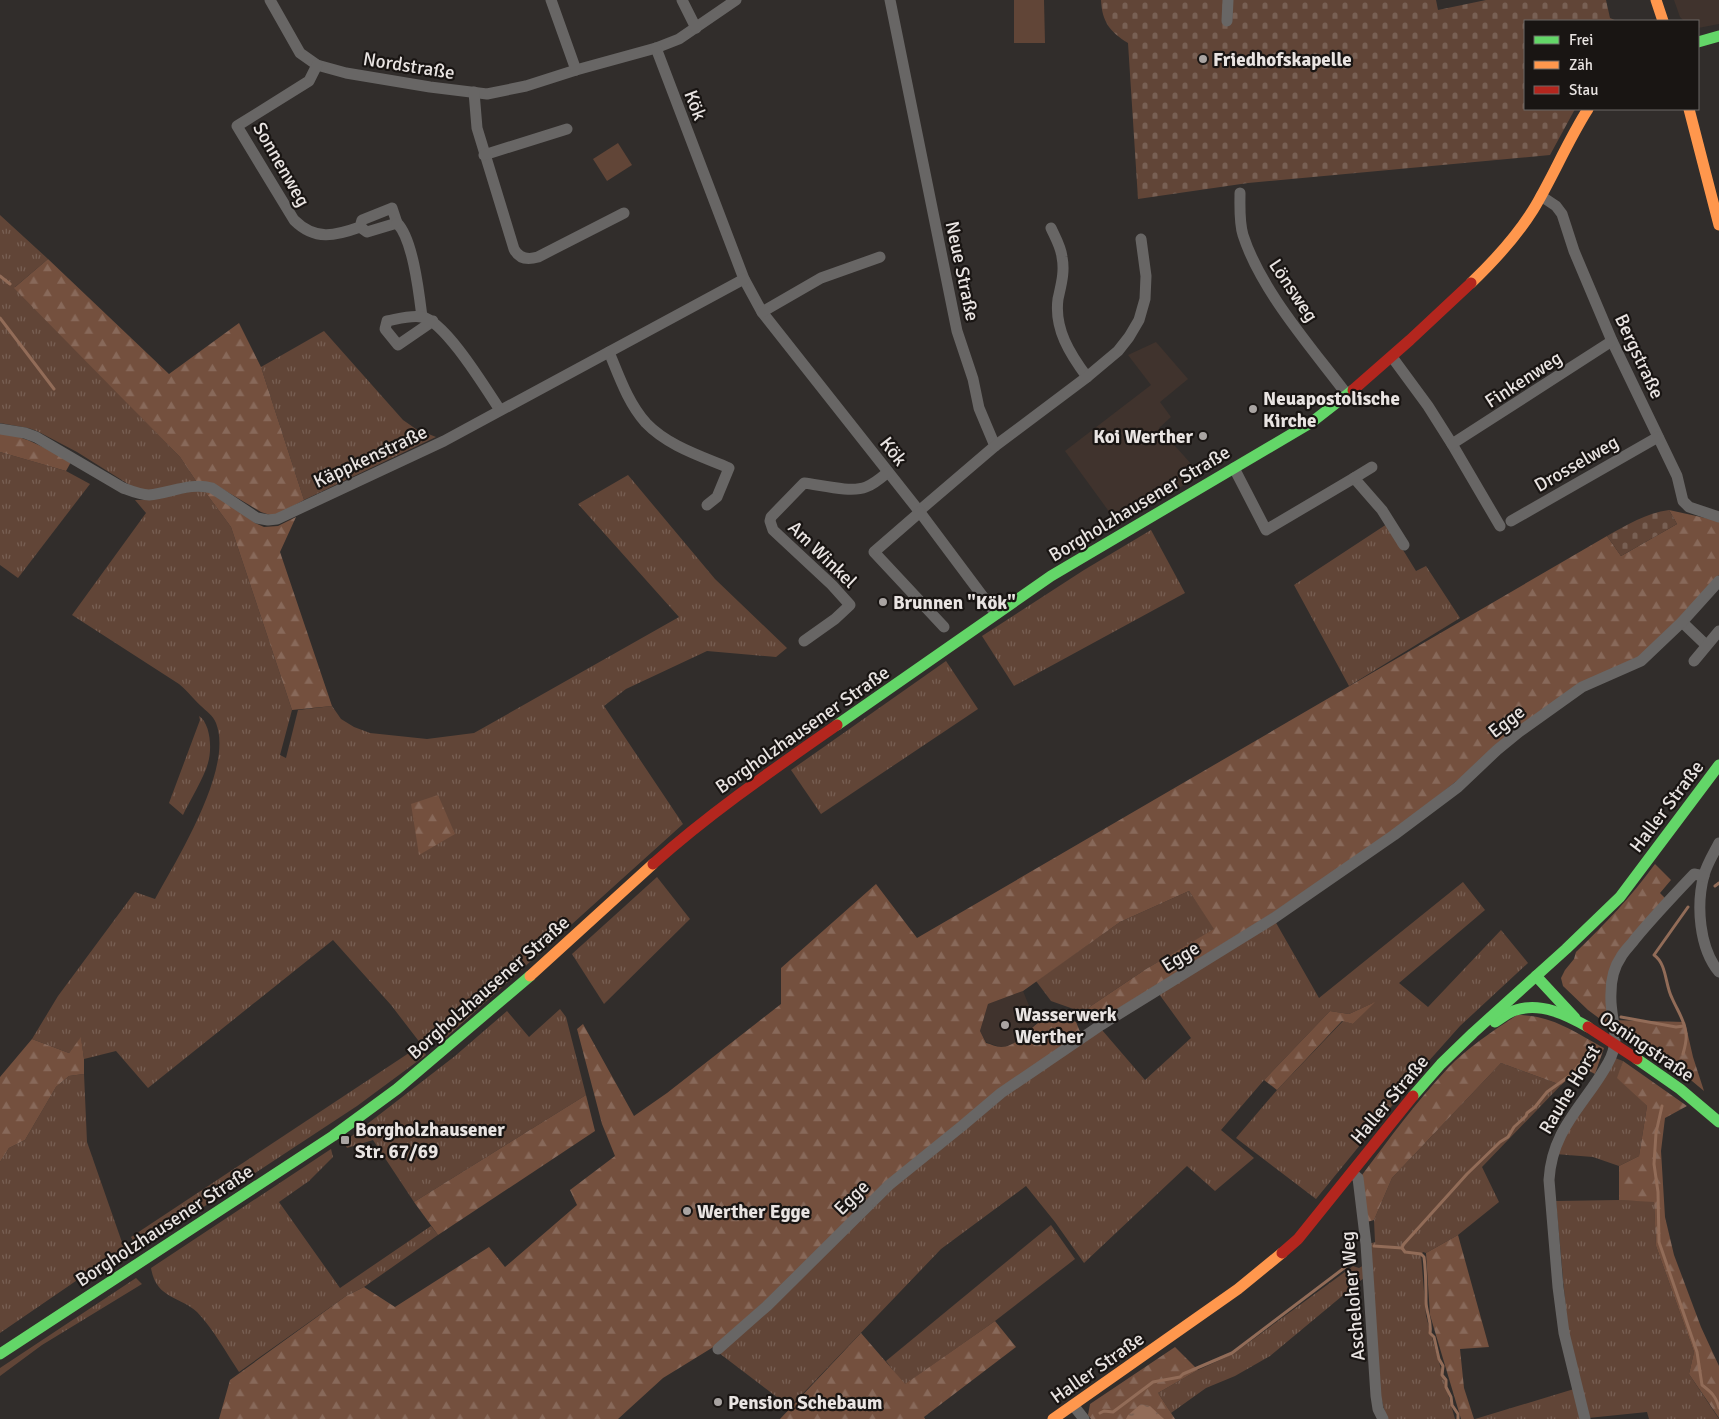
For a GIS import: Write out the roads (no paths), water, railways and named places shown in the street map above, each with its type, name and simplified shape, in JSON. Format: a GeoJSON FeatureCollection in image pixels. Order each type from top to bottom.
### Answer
{"type":"FeatureCollection","features":[{"type":"Feature","properties":{"kind":"main road"},"geometry":{"type":"LineString","coordinates":[[1656,0],[1663,20]]}},
{"type":"Feature","properties":{"kind":"main road"},"geometry":{"type":"LineString","coordinates":[[1699,42],[1719,36]]}},
{"type":"Feature","properties":{"kind":"main road","name":"Borgholzhausener Straße"},"geometry":{"type":"LineString","coordinates":[[0,1354],[333,1136],[397,1089],[502,1001],[682,838],[729,802],[1076,560],[1312,422],[1348,396],[1455,298],[1510,242],[1523,226],[1541,196],[1576,126],[1587,110]]}},
{"type":"Feature","properties":{"kind":"main road"},"geometry":{"type":"LineString","coordinates":[[1689,110],[1719,225]]}},
{"type":"Feature","properties":{"kind":"main road","name":"Haller Straße"},"geometry":{"type":"LineString","coordinates":[[1053,1419],[1238,1289],[1298,1239],[1397,1114],[1441,1064],[1602,916],[1620,897],[1719,764]]}},
{"type":"Feature","properties":{"kind":"main road","name":"Osningstraße"},"geometry":{"type":"LineString","coordinates":[[1536,976],[1577,1020]]}},
{"type":"Feature","properties":{"kind":"main road"},"geometry":{"type":"LineString","coordinates":[[1525,986],[1543,1008]]}},
{"type":"Feature","properties":{"kind":"main road","name":"Osningstraße"},"geometry":{"type":"LineString","coordinates":[[1473,1033],[1515,1010],[1527,1007],[1543,1008],[1577,1020],[1686,1093],[1719,1122]]}},
{"type":"Feature","properties":{"kind":"street","name":"Nordstraße"},"geometry":{"type":"LineString","coordinates":[[270,0],[300,53],[317,65],[430,87],[487,94],[505,91],[656,48],[696,28],[736,0]]}},
{"type":"Feature","properties":{"kind":"street"},"geometry":{"type":"LineString","coordinates":[[551,0],[576,70]]}},
{"type":"Feature","properties":{"kind":"street"},"geometry":{"type":"LineString","coordinates":[[682,0],[696,28]]}},
{"type":"Feature","properties":{"kind":"street","name":"Neue Straße"},"geometry":{"type":"LineString","coordinates":[[890,0],[957,331],[973,379],[979,408],[995,446]]}},
{"type":"Feature","properties":{"kind":"street"},"geometry":{"type":"LineString","coordinates":[[1227,22],[1228,0]]}},
{"type":"Feature","properties":{"kind":"street","name":"Kök"},"geometry":{"type":"LineString","coordinates":[[656,48],[744,279],[762,312],[920,512],[996,614]]}},
{"type":"Feature","properties":{"kind":"street","name":"Sonnenweg"},"geometry":{"type":"LineString","coordinates":[[317,65],[309,81],[237,126],[294,220],[303,229],[315,234],[339,235],[360,227],[367,232],[396,223],[403,230],[428,319],[455,344],[500,410]]}},
{"type":"Feature","properties":{"kind":"street"},"geometry":{"type":"LineString","coordinates":[[474,92],[477,128],[484,155],[517,254],[530,259],[538,257],[624,213]]}},
{"type":"Feature","properties":{"kind":"street"},"geometry":{"type":"LineString","coordinates":[[484,155],[567,129]]}},
{"type":"Feature","properties":{"kind":"street","name":"Lönsweg"},"geometry":{"type":"LineString","coordinates":[[1240,193],[1242,233],[1252,259],[1274,297],[1348,396]]}},
{"type":"Feature","properties":{"kind":"street","name":"Bergstraße"},"geometry":{"type":"LineString","coordinates":[[1541,196],[1556,206],[1562,214],[1574,251],[1612,341],[1676,476],[1681,497],[1686,505],[1719,518]]}},
{"type":"Feature","properties":{"kind":"street"},"geometry":{"type":"LineString","coordinates":[[1051,228],[1062,256],[1064,267],[1058,306],[1061,330],[1066,347],[1087,377]]}},
{"type":"Feature","properties":{"kind":"street"},"geometry":{"type":"LineString","coordinates":[[944,627],[874,552],[995,446],[1087,377],[1118,351],[1139,320],[1145,299],[1146,276],[1141,239]]}},
{"type":"Feature","properties":{"kind":"street"},"geometry":{"type":"LineString","coordinates":[[762,312],[821,278],[880,257]]}},
{"type":"Feature","properties":{"kind":"street","name":"Käppkenstraße"},"geometry":{"type":"LineString","coordinates":[[0,429],[25,432],[36,437],[123,488],[135,493],[148,495],[185,487],[204,486],[212,488],[257,518],[277,519],[444,440],[744,279]]}},
{"type":"Feature","properties":{"kind":"street","name":"Finkenweg"},"geometry":{"type":"LineString","coordinates":[[1452,444],[1612,341]]}},
{"type":"Feature","properties":{"kind":"street"},"geometry":{"type":"LineString","coordinates":[[609,352],[624,390],[645,422],[666,439],[686,450],[729,468],[717,497],[707,505]]}},
{"type":"Feature","properties":{"kind":"street"},"geometry":{"type":"LineString","coordinates":[[1392,357],[1428,406],[1500,526]]}},
{"type":"Feature","properties":{"kind":"street","name":"Drosselweg"},"geometry":{"type":"LineString","coordinates":[[1511,521],[1658,437]]}},
{"type":"Feature","properties":{"kind":"street"},"geometry":{"type":"LineString","coordinates":[[1234,468],[1266,530],[1372,467]]}},
{"type":"Feature","properties":{"kind":"street","name":"Am Winkel"},"geometry":{"type":"LineString","coordinates":[[804,641],[835,619],[850,605],[832,585],[773,530],[770,521],[771,517],[804,483],[859,489],[867,487],[888,472]]}},
{"type":"Feature","properties":{"kind":"street"},"geometry":{"type":"LineString","coordinates":[[1354,478],[1382,510],[1404,545]]}},
{"type":"Feature","properties":{"kind":"street","name":"Egge"},"geometry":{"type":"LineString","coordinates":[[718,1349],[768,1305],[889,1185],[1001,1093],[1101,1025],[1274,918],[1394,835],[1458,787],[1519,732],[1582,687],[1642,661],[1682,622],[1719,581]]}},
{"type":"Feature","properties":{"kind":"street"},"geometry":{"type":"LineString","coordinates":[[1682,622],[1706,645]]}},
{"type":"Feature","properties":{"kind":"street"},"geometry":{"type":"LineString","coordinates":[[1694,661],[1719,631]]}},
{"type":"Feature","properties":{"kind":"street"},"geometry":{"type":"LineString","coordinates":[[1719,843],[1704,876],[1701,895],[1701,933],[1708,957],[1719,972]]}},
{"type":"Feature","properties":{"kind":"street","name":"Rauhe Horst"},"geometry":{"type":"LineString","coordinates":[[1585,1419],[1564,1333],[1549,1180],[1550,1164],[1558,1139],[1608,1063],[1615,1047],[1616,1033],[1611,992],[1614,970],[1621,956],[1647,924],[1694,874],[1704,876]]}},
{"type":"Feature","properties":{"kind":"street","name":"Ascheloher Weg"},"geometry":{"type":"LineString","coordinates":[[1352,1173],[1358,1178],[1366,1244],[1376,1396],[1378,1408],[1383,1419]]}},
{"type":"Feature","properties":{"kind":"street"},"geometry":{"type":"LineString","coordinates":[[1073,1405],[1084,1419]]}},
{"type":"Feature","properties":{"kind":"water"},"geometry":{"type":"Polygon","coordinates":[[[1141,1404],[1150,1406],[1164,1419],[1126,1419],[1141,1404]]]}},
{"type":"Feature","properties":{"kind":"waterway"},"geometry":{"type":"LineString","coordinates":[[0,276],[10,284]]}},
{"type":"Feature","properties":{"kind":"waterway"},"geometry":{"type":"LineString","coordinates":[[0,318],[54,389]]}},
{"type":"Feature","properties":{"kind":"waterway"},"geometry":{"type":"LineString","coordinates":[[1715,886],[1719,883]]}},
{"type":"Feature","properties":{"kind":"waterway"},"geometry":{"type":"LineString","coordinates":[[1683,1054],[1686,1039],[1684,1024],[1670,993],[1664,969],[1654,955],[1688,907]]}},
{"type":"Feature","properties":{"kind":"waterway"},"geometry":{"type":"LineString","coordinates":[[1621,1017],[1676,1027],[1684,1026]]}},
{"type":"Feature","properties":{"kind":"waterway"},"geometry":{"type":"LineString","coordinates":[[1458,1419],[1458,1414],[1452,1405],[1451,1397],[1446,1387],[1446,1380],[1442,1375],[1443,1366],[1439,1359],[1434,1337],[1430,1333],[1426,1305],[1424,1257],[1421,1254],[1405,1252],[1402,1248],[1403,1245],[1467,1174],[1500,1142],[1508,1137],[1514,1127],[1535,1107],[1547,1092],[1572,1074],[1579,1065]]}},
{"type":"Feature","properties":{"kind":"waterway"},"geometry":{"type":"LineString","coordinates":[[1662,1106],[1656,1133],[1654,1164],[1658,1192],[1659,1242],[1697,1352],[1702,1385],[1713,1395],[1719,1408]]}},
{"type":"Feature","properties":{"kind":"waterway"},"geometry":{"type":"LineString","coordinates":[[1374,1246],[1402,1248]]}},
{"type":"Feature","properties":{"kind":"waterway"},"geometry":{"type":"LineString","coordinates":[[1100,1413],[1104,1411],[1113,1412],[1153,1382],[1180,1377],[1232,1353],[1352,1262]]}},
{"type":"Feature","properties":{"kind":"place","name":"Friedhofskapelle"},"geometry":{"type":"Point","coordinates":[1203,59]}},
{"type":"Feature","properties":{"kind":"place","name":"Neuapostolische Kirche"},"geometry":{"type":"Point","coordinates":[1253,409]}},
{"type":"Feature","properties":{"kind":"place","name":"Koi Werther"},"geometry":{"type":"Point","coordinates":[1203,436]}},
{"type":"Feature","properties":{"kind":"place","name":"Brunnen \"Kök\""},"geometry":{"type":"Point","coordinates":[883,602]}},
{"type":"Feature","properties":{"kind":"place","name":"Wasserwerk Werther"},"geometry":{"type":"Point","coordinates":[1005,1025]}},
{"type":"Feature","properties":{"kind":"place","name":"Borgholzhausener Str. 67/69"},"geometry":{"type":"Point","coordinates":[345,1140]}},
{"type":"Feature","properties":{"kind":"place","name":"Werther Egge"},"geometry":{"type":"Point","coordinates":[687,1211]}},
{"type":"Feature","properties":{"kind":"place","name":"Pension Schebaum"},"geometry":{"type":"Point","coordinates":[718,1402]}}]}
